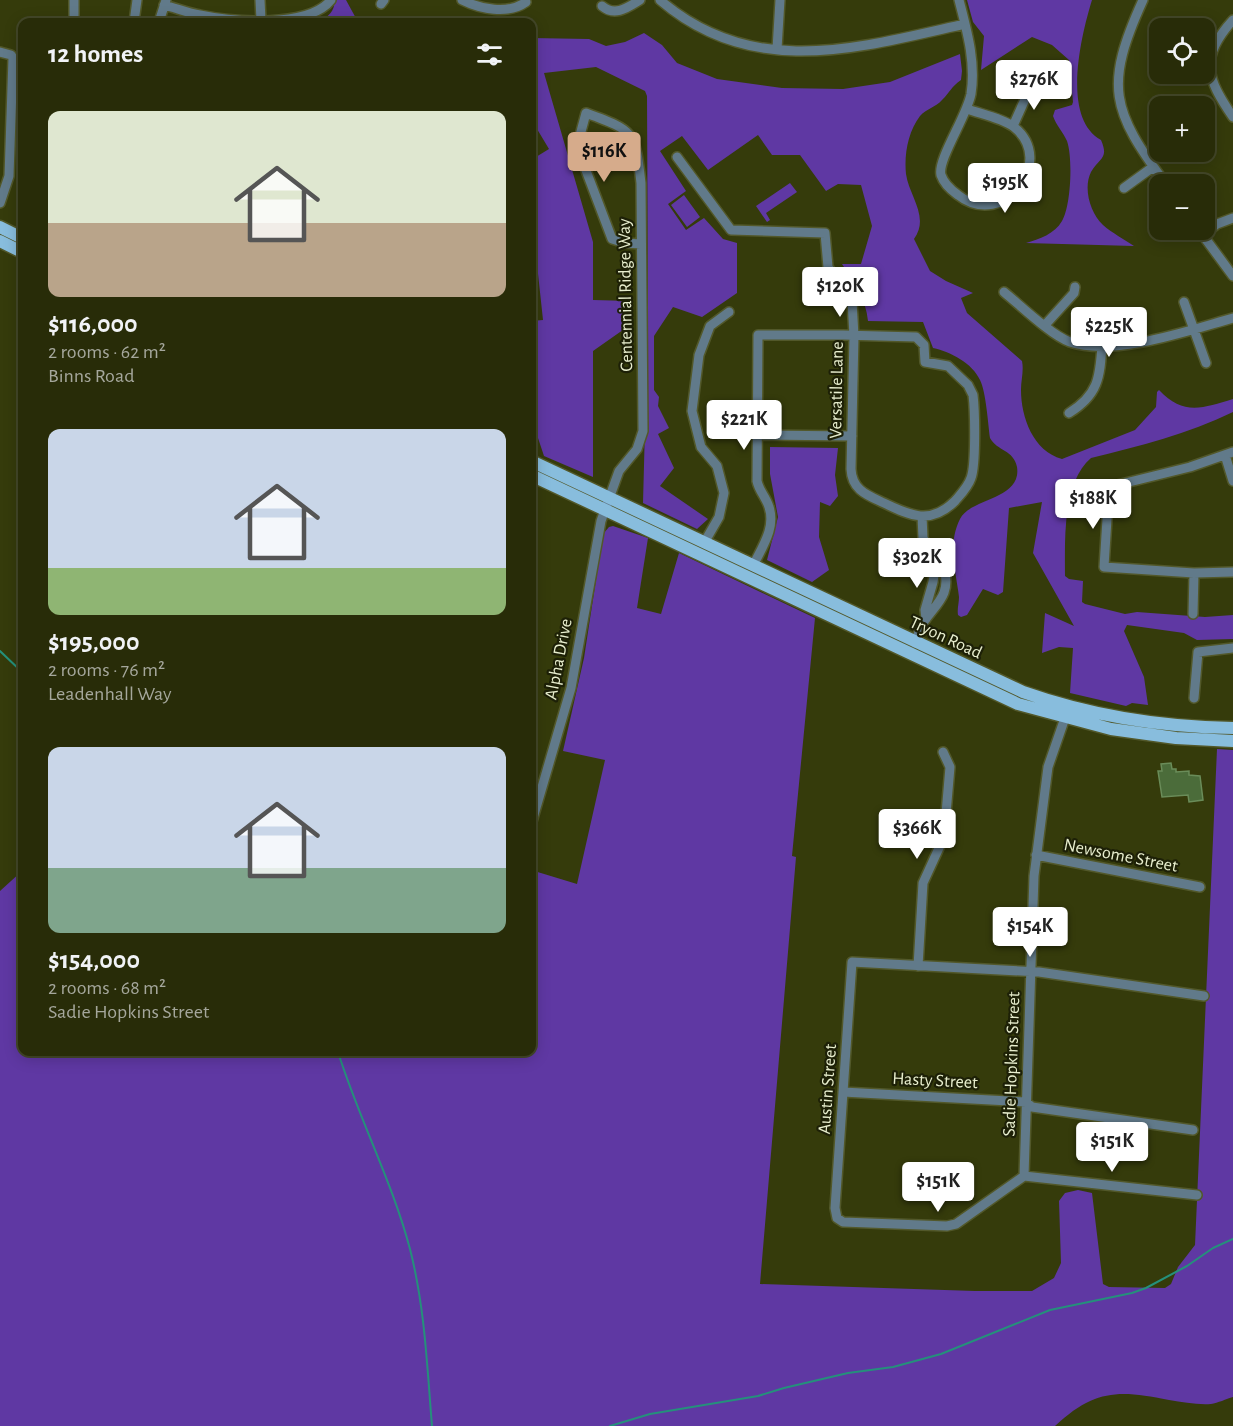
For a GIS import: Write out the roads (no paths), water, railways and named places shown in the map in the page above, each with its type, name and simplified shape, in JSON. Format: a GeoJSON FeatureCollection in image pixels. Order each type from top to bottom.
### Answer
{"type":"FeatureCollection","features":[{"type":"Feature","properties":{"kind":"main road"},"geometry":{"type":"LineString","coordinates":[[0,227],[18,236]]}},
{"type":"Feature","properties":{"kind":"main road"},"geometry":{"type":"LineString","coordinates":[[0,241],[18,250]]}},
{"type":"Feature","properties":{"kind":"main road","name":"Tryon Road"},"geometry":{"type":"LineString","coordinates":[[536,464],[607,503],[1018,704],[1159,724],[1233,728]]}},
{"type":"Feature","properties":{"kind":"main road","name":"Tryon Road"},"geometry":{"type":"LineString","coordinates":[[536,477],[704,543],[1066,712],[1111,729],[1157,736],[1233,741]]}},
{"type":"Feature","properties":{"kind":"street"},"geometry":{"type":"LineString","coordinates":[[74,0],[74,18]]}},
{"type":"Feature","properties":{"kind":"street"},"geometry":{"type":"LineString","coordinates":[[135,18],[137,0]]}},
{"type":"Feature","properties":{"kind":"street"},"geometry":{"type":"LineString","coordinates":[[260,0],[261,18]]}},
{"type":"Feature","properties":{"kind":"street"},"geometry":{"type":"LineString","coordinates":[[296,18],[326,6],[331,0]]}},
{"type":"Feature","properties":{"kind":"street"},"geometry":{"type":"LineString","coordinates":[[462,0],[475,6],[508,9],[525,2]]}},
{"type":"Feature","properties":{"kind":"street"},"geometry":{"type":"LineString","coordinates":[[602,6],[608,11],[617,11],[626,9],[640,0]]}},
{"type":"Feature","properties":{"kind":"street"},"geometry":{"type":"LineString","coordinates":[[660,0],[692,24],[759,49],[844,50],[965,24]]}},
{"type":"Feature","properties":{"kind":"street"},"geometry":{"type":"LineString","coordinates":[[777,50],[780,0]]}},
{"type":"Feature","properties":{"kind":"street"},"geometry":{"type":"LineString","coordinates":[[959,0],[973,74],[967,109],[940,164],[941,174],[946,184],[954,191],[977,204],[988,206],[1009,198],[1017,192],[1028,174],[1028,151],[1025,140],[1013,126],[967,109]]}},
{"type":"Feature","properties":{"kind":"street"},"geometry":{"type":"LineString","coordinates":[[1143,0],[1124,43],[1120,60],[1119,99],[1124,119],[1137,144],[1158,174]]}},
{"type":"Feature","properties":{"kind":"street"},"geometry":{"type":"LineString","coordinates":[[160,18],[165,3],[215,18]]}},
{"type":"Feature","properties":{"kind":"street"},"geometry":{"type":"LineString","coordinates":[[1233,20],[1219,35],[1211,50],[1209,65],[1216,91],[1233,117]]}},
{"type":"Feature","properties":{"kind":"street"},"geometry":{"type":"LineString","coordinates":[[0,52],[11,55],[13,58],[9,176],[0,203]]}},
{"type":"Feature","properties":{"kind":"street"},"geometry":{"type":"LineString","coordinates":[[1013,126],[1031,86]]}},
{"type":"Feature","properties":{"kind":"street","name":"Centennial Ridge Way"},"geometry":{"type":"LineString","coordinates":[[607,503],[622,467],[640,444],[643,431],[641,183],[634,140],[618,125],[586,113],[579,139],[579,152],[612,239],[641,244]]}},
{"type":"Feature","properties":{"kind":"street"},"geometry":{"type":"LineString","coordinates":[[0,157],[10,160]]}},
{"type":"Feature","properties":{"kind":"street","name":"Versatile Lane"},"geometry":{"type":"LineString","coordinates":[[677,157],[731,230],[825,233],[828,267],[852,301],[854,336],[851,469],[856,487],[864,494],[906,513],[922,516]]}},
{"type":"Feature","properties":{"kind":"street"},"geometry":{"type":"LineString","coordinates":[[1124,188],[1153,167]]}},
{"type":"Feature","properties":{"kind":"street"},"geometry":{"type":"LineString","coordinates":[[1215,225],[1233,218]]}},
{"type":"Feature","properties":{"kind":"street"},"geometry":{"type":"LineString","coordinates":[[1207,240],[1233,276]]}},
{"type":"Feature","properties":{"kind":"street"},"geometry":{"type":"LineString","coordinates":[[1045,325],[1074,293],[1076,287]]}},
{"type":"Feature","properties":{"kind":"street"},"geometry":{"type":"LineString","coordinates":[[1004,292],[1057,335],[1070,342],[1102,345],[1156,339],[1233,318]]}},
{"type":"Feature","properties":{"kind":"street"},"geometry":{"type":"LineString","coordinates":[[1184,302],[1206,363]]}},
{"type":"Feature","properties":{"kind":"street"},"geometry":{"type":"LineString","coordinates":[[704,543],[719,517],[724,493],[717,466],[701,447],[692,411],[699,355],[710,326],[729,312]]}},
{"type":"Feature","properties":{"kind":"street"},"geometry":{"type":"LineString","coordinates":[[753,566],[768,536],[771,524],[770,508],[758,483],[758,335],[916,337],[924,345],[925,362],[946,364],[971,390],[974,402],[972,476],[965,489],[944,511],[922,516],[923,538],[936,562],[944,568],[946,587],[937,606],[926,619],[915,643]]}},
{"type":"Feature","properties":{"kind":"street"},"geometry":{"type":"LineString","coordinates":[[1069,413],[1082,405],[1091,394],[1100,376],[1102,345]]}},
{"type":"Feature","properties":{"kind":"street"},"geometry":{"type":"LineString","coordinates":[[758,435],[852,436]]}},
{"type":"Feature","properties":{"kind":"street"},"geometry":{"type":"LineString","coordinates":[[1233,481],[1229,453],[1190,467],[1109,487],[1104,567],[1194,573],[1233,573]]}},
{"type":"Feature","properties":{"kind":"street","name":"Alpha Drive"},"geometry":{"type":"LineString","coordinates":[[536,808],[571,688],[596,540],[607,503]]}},
{"type":"Feature","properties":{"kind":"street"},"geometry":{"type":"LineString","coordinates":[[1193,614],[1194,573]]}},
{"type":"Feature","properties":{"kind":"street"},"geometry":{"type":"LineString","coordinates":[[1194,698],[1198,652],[1233,648]]}},
{"type":"Feature","properties":{"kind":"street","name":"Sadie Hopkins Street"},"geometry":{"type":"LineString","coordinates":[[1024,1176],[1032,901],[1036,855],[1048,767],[1066,712]]}},
{"type":"Feature","properties":{"kind":"street"},"geometry":{"type":"LineString","coordinates":[[943,752],[950,767],[944,837],[941,847],[924,876],[918,966],[1031,971],[1203,996]]}},
{"type":"Feature","properties":{"kind":"street","name":"Newsome Street"},"geometry":{"type":"LineString","coordinates":[[1036,855],[1200,887]]}},
{"type":"Feature","properties":{"kind":"street","name":"Austin Street"},"geometry":{"type":"LineString","coordinates":[[918,966],[852,962],[835,1208],[837,1218],[843,1222],[947,1226],[956,1224],[1024,1176]]}},
{"type":"Feature","properties":{"kind":"street","name":"Hasty Street"},"geometry":{"type":"LineString","coordinates":[[843,1092],[1026,1102],[1032,1107],[1193,1130]]}},
{"type":"Feature","properties":{"kind":"street"},"geometry":{"type":"LineString","coordinates":[[1024,1176],[1197,1195]]}},
{"type":"Feature","properties":{"kind":"waterway"},"geometry":{"type":"LineString","coordinates":[[0,651],[18,668]]}},
{"type":"Feature","properties":{"kind":"waterway"},"geometry":{"type":"LineString","coordinates":[[339,1056],[394,1199],[410,1249],[422,1315],[432,1426]]}},
{"type":"Feature","properties":{"kind":"waterway"},"geometry":{"type":"LineString","coordinates":[[610,1426],[650,1414],[758,1396],[848,1373],[893,1367],[941,1354],[1050,1310],[1146,1288],[1187,1266],[1213,1248],[1233,1239]]}}]}
